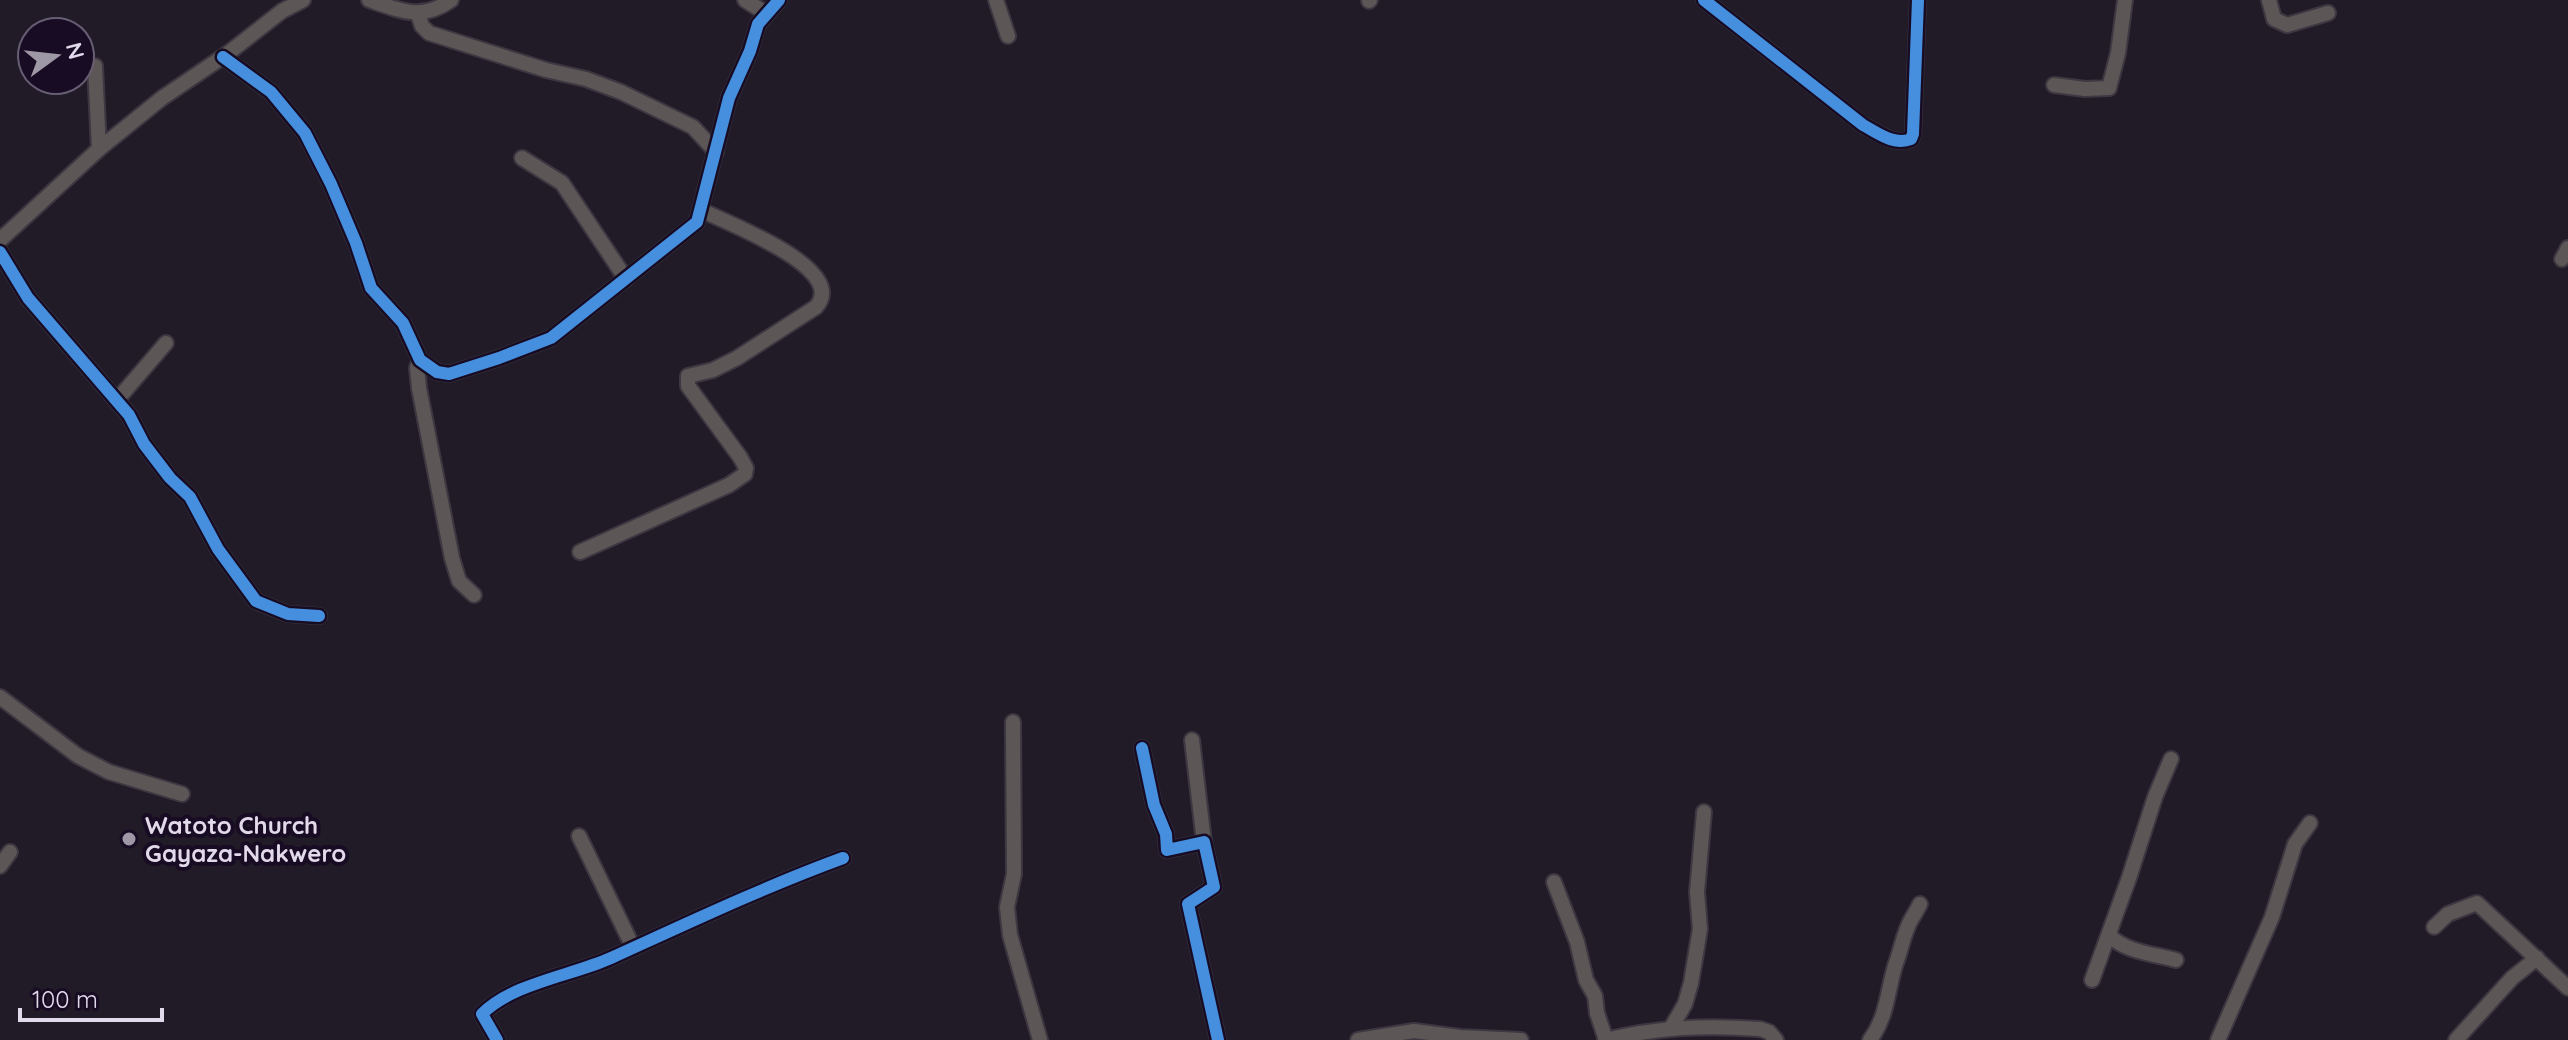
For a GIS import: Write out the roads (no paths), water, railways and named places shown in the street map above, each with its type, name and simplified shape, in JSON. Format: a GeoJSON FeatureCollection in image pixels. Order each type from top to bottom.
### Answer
{"type":"FeatureCollection","features":[{"type":"Feature","properties":{"kind":"street"},"geometry":{"type":"LineString","coordinates":[[0,240],[99,149],[162,98],[223,57],[282,11],[303,0]]}},
{"type":"Feature","properties":{"kind":"street"},"geometry":{"type":"LineString","coordinates":[[369,0],[418,14],[451,0]]}},
{"type":"Feature","properties":{"kind":"street"},"geometry":{"type":"LineString","coordinates":[[745,0],[767,14]]}},
{"type":"Feature","properties":{"kind":"street"},"geometry":{"type":"LineString","coordinates":[[223,57],[271,92],[305,133],[331,184],[371,288],[403,323],[420,360],[437,372],[449,374],[551,338],[697,222],[729,98],[750,51],[758,24],[779,0]]}},
{"type":"Feature","properties":{"kind":"street"},"geometry":{"type":"LineString","coordinates":[[996,0],[1008,36]]}},
{"type":"Feature","properties":{"kind":"street"},"geometry":{"type":"LineString","coordinates":[[1704,0],[1863,125],[1902,143],[1911,139],[1913,134],[1918,0]]}},
{"type":"Feature","properties":{"kind":"street"},"geometry":{"type":"LineString","coordinates":[[2054,85],[2109,88],[2118,53],[2125,0]]}},
{"type":"Feature","properties":{"kind":"street"},"geometry":{"type":"LineString","coordinates":[[2269,0],[2274,19],[2287,25],[2328,13]]}},
{"type":"Feature","properties":{"kind":"street"},"geometry":{"type":"LineString","coordinates":[[418,14],[422,26],[429,33],[621,92],[693,127],[716,152]]}},
{"type":"Feature","properties":{"kind":"street"},"geometry":{"type":"LineString","coordinates":[[96,87],[99,149]]}},
{"type":"Feature","properties":{"kind":"street"},"geometry":{"type":"LineString","coordinates":[[522,158],[562,183],[626,279]]}},
{"type":"Feature","properties":{"kind":"street"},"geometry":{"type":"LineString","coordinates":[[580,552],[729,485],[745,474],[746,468],[740,457],[688,386],[688,376],[713,370],[737,358],[806,315],[823,300],[823,290],[817,276],[786,251],[701,210]]}},
{"type":"Feature","properties":{"kind":"street"},"geometry":{"type":"LineString","coordinates":[[0,252],[28,298],[117,400],[144,444],[170,478],[190,497],[218,549],[256,601],[288,614],[319,616]]}},
{"type":"Feature","properties":{"kind":"street"},"geometry":{"type":"LineString","coordinates":[[117,400],[166,343]]}},
{"type":"Feature","properties":{"kind":"street"},"geometry":{"type":"LineString","coordinates":[[420,360],[417,368],[419,388],[452,558],[459,581],[474,595]]}},
{"type":"Feature","properties":{"kind":"street"},"geometry":{"type":"LineString","coordinates":[[0,697],[78,756],[109,772],[182,794]]}},
{"type":"Feature","properties":{"kind":"street"},"geometry":{"type":"LineString","coordinates":[[1013,722],[1014,874],[1007,907],[1010,935],[1040,1040]]}},
{"type":"Feature","properties":{"kind":"street"},"geometry":{"type":"LineString","coordinates":[[1192,740],[1204,842],[1214,887],[1188,904],[1218,1040]]}},
{"type":"Feature","properties":{"kind":"street"},"geometry":{"type":"LineString","coordinates":[[1142,748],[1154,805],[1166,834],[1167,850],[1204,842]]}},
{"type":"Feature","properties":{"kind":"street"},"geometry":{"type":"LineString","coordinates":[[2092,980],[2171,759]]}},
{"type":"Feature","properties":{"kind":"street"},"geometry":{"type":"LineString","coordinates":[[1671,1028],[1685,1004],[1700,929],[1697,892],[1704,812]]}},
{"type":"Feature","properties":{"kind":"street"},"geometry":{"type":"LineString","coordinates":[[2218,1040],[2272,917],[2295,844],[2310,823]]}},
{"type":"Feature","properties":{"kind":"street"},"geometry":{"type":"LineString","coordinates":[[579,836],[633,947]]}},
{"type":"Feature","properties":{"kind":"street"},"geometry":{"type":"LineString","coordinates":[[0,866],[10,852]]}},
{"type":"Feature","properties":{"kind":"street"},"geometry":{"type":"LineString","coordinates":[[497,1040],[482,1014],[491,1005],[523,990],[608,960],[776,882],[843,858]]}},
{"type":"Feature","properties":{"kind":"street"},"geometry":{"type":"LineString","coordinates":[[1554,882],[1577,942],[1586,980],[1595,996],[1606,1040],[1698,1026],[1760,1029],[1769,1032],[1776,1040]]}},
{"type":"Feature","properties":{"kind":"street"},"geometry":{"type":"LineString","coordinates":[[2434,927],[2448,914],[2477,903],[2568,988]]}},
{"type":"Feature","properties":{"kind":"street"},"geometry":{"type":"LineString","coordinates":[[1870,1040],[1883,1017],[1896,964],[1911,920],[1920,904]]}},
{"type":"Feature","properties":{"kind":"street"},"geometry":{"type":"LineString","coordinates":[[2109,935],[2132,949],[2176,960]]}},
{"type":"Feature","properties":{"kind":"street"},"geometry":{"type":"LineString","coordinates":[[2456,1040],[2512,978],[2537,958]]}},
{"type":"Feature","properties":{"kind":"street"},"geometry":{"type":"LineString","coordinates":[[1358,1040],[1414,1031],[1521,1040]]}},
{"type":"Feature","properties":{"kind":"place","name":"Watoto Church Gayaza-Nakwero"},"geometry":{"type":"Point","coordinates":[129,839]}}]}
